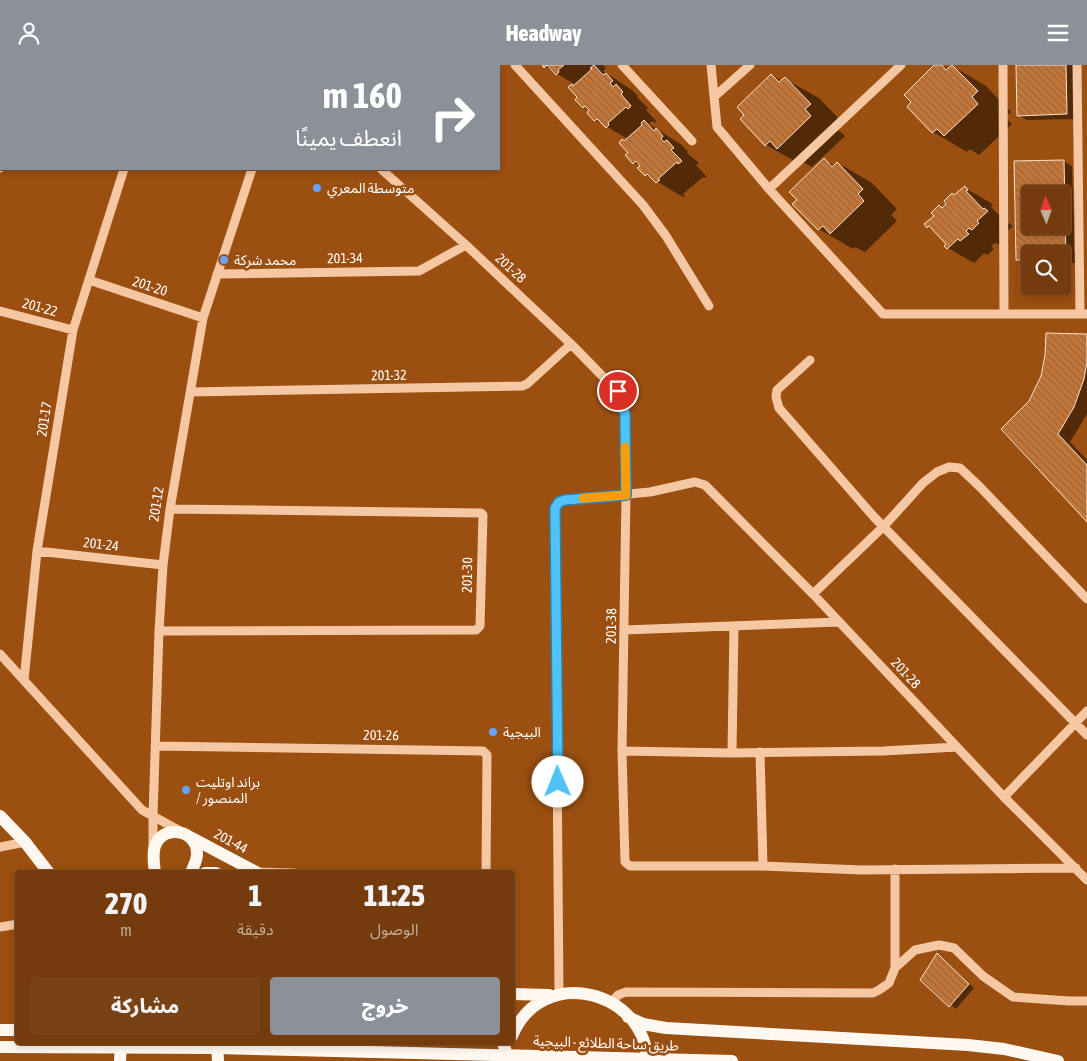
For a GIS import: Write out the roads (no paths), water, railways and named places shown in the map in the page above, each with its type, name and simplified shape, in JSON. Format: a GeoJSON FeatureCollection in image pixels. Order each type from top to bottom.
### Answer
{"type":"FeatureCollection","features":[{"type":"Feature","properties":{"kind":"main road"},"geometry":{"type":"LineString","coordinates":[[0,816],[25,842],[47,870]]}},
{"type":"Feature","properties":{"kind":"main road"},"geometry":{"type":"LineString","coordinates":[[153,854],[157,840],[163,835],[177,831],[187,835],[194,842],[197,855],[192,870]]}},
{"type":"Feature","properties":{"kind":"main road","name":"201-44"},"geometry":{"type":"LineString","coordinates":[[187,835],[254,870]]}},
{"type":"Feature","properties":{"kind":"main road","name":"201-12"},"geometry":{"type":"LineString","coordinates":[[153,854],[155,870]]}},
{"type":"Feature","properties":{"kind":"main road"},"geometry":{"type":"LineString","coordinates":[[515,994],[539,996],[583,993],[611,1003],[628,1017],[639,1030],[646,1047],[647,1061]]}},
{"type":"Feature","properties":{"kind":"main road"},"geometry":{"type":"LineString","coordinates":[[515,1030],[521,1019],[536,1004],[558,994]]}},
{"type":"Feature","properties":{"kind":"main road"},"geometry":{"type":"LineString","coordinates":[[628,1017],[643,1024],[660,1027],[975,1046],[1012,1051],[1058,1061]]}},
{"type":"Feature","properties":{"kind":"main road"},"geometry":{"type":"LineString","coordinates":[[0,1030],[15,1030]]}},
{"type":"Feature","properties":{"kind":"main road"},"geometry":{"type":"LineString","coordinates":[[120,1061],[121,1045]]}},
{"type":"Feature","properties":{"kind":"main road"},"geometry":{"type":"LineString","coordinates":[[217,1045],[218,1061]]}},
{"type":"Feature","properties":{"kind":"main road"},"geometry":{"type":"LineString","coordinates":[[505,1045],[509,1061]]}},
{"type":"Feature","properties":{"kind":"main road"},"geometry":{"type":"LineString","coordinates":[[509,1061],[511,1045]]}},
{"type":"Feature","properties":{"kind":"main road","name":"طريق ساحة الطلائع - البيجية"},"geometry":{"type":"LineString","coordinates":[[0,1047],[217,1048],[732,1061]]}},
{"type":"Feature","properties":{"kind":"street"},"geometry":{"type":"LineString","coordinates":[[515,65],[638,198],[666,236],[710,306]]}},
{"type":"Feature","properties":{"kind":"street"},"geometry":{"type":"LineString","coordinates":[[622,65],[692,141]]}},
{"type":"Feature","properties":{"kind":"street"},"geometry":{"type":"LineString","coordinates":[[711,65],[717,127],[769,189],[883,314],[1083,314],[1077,65]]}},
{"type":"Feature","properties":{"kind":"street"},"geometry":{"type":"LineString","coordinates":[[714,97],[750,65]]}},
{"type":"Feature","properties":{"kind":"street"},"geometry":{"type":"LineString","coordinates":[[769,189],[901,65]]}},
{"type":"Feature","properties":{"kind":"street"},"geometry":{"type":"LineString","coordinates":[[1003,65],[1004,314]]}},
{"type":"Feature","properties":{"kind":"street","name":"201-17"},"geometry":{"type":"LineString","coordinates":[[24,680],[37,551],[73,330],[124,170]]}},
{"type":"Feature","properties":{"kind":"street","name":"201-12"},"geometry":{"type":"LineString","coordinates":[[153,854],[159,631],[163,565],[170,509],[204,318],[252,170]]}},
{"type":"Feature","properties":{"kind":"street","name":"201-28"},"geometry":{"type":"LineString","coordinates":[[382,170],[572,344],[618,391]]}},
{"type":"Feature","properties":{"kind":"street","name":"201-34"},"geometry":{"type":"LineString","coordinates":[[217,274],[419,271],[466,245]]}},
{"type":"Feature","properties":{"kind":"street","name":"201-20"},"geometry":{"type":"LineString","coordinates":[[89,280],[204,318]]}},
{"type":"Feature","properties":{"kind":"street","name":"201-22"},"geometry":{"type":"LineString","coordinates":[[0,311],[73,330]]}},
{"type":"Feature","properties":{"kind":"street","name":"201-32"},"geometry":{"type":"LineString","coordinates":[[191,392],[522,386],[572,344]]}},
{"type":"Feature","properties":{"kind":"street"},"geometry":{"type":"LineString","coordinates":[[810,360],[777,390],[776,397],[779,409],[884,527],[1087,735]]}},
{"type":"Feature","properties":{"kind":"street","name":"201-38"},"geometry":{"type":"LineString","coordinates":[[618,391],[625,414],[626,495],[622,751],[625,862],[630,866],[763,866]]}},
{"type":"Feature","properties":{"kind":"street"},"geometry":{"type":"LineString","coordinates":[[813,594],[884,527],[923,483],[937,472],[949,467],[960,468],[1087,599]]}},
{"type":"Feature","properties":{"kind":"street","name":"201-28"},"geometry":{"type":"LineString","coordinates":[[626,495],[658,491],[695,482],[705,485],[813,594],[1004,797],[1087,880]]}},
{"type":"Feature","properties":{"kind":"street"},"geometry":{"type":"LineString","coordinates":[[558,994],[555,508],[559,502],[565,500],[626,495]]}},
{"type":"Feature","properties":{"kind":"street","name":"201-30"},"geometry":{"type":"LineString","coordinates":[[159,631],[476,630],[480,626],[482,515],[480,513],[170,509]]}},
{"type":"Feature","properties":{"kind":"street","name":"201-24"},"geometry":{"type":"LineString","coordinates":[[37,551],[163,565]]}},
{"type":"Feature","properties":{"kind":"street"},"geometry":{"type":"LineString","coordinates":[[624,630],[839,622]]}},
{"type":"Feature","properties":{"kind":"street"},"geometry":{"type":"LineString","coordinates":[[732,753],[734,626]]}},
{"type":"Feature","properties":{"kind":"street"},"geometry":{"type":"LineString","coordinates":[[0,654],[142,810],[187,835]]}},
{"type":"Feature","properties":{"kind":"street"},"geometry":{"type":"LineString","coordinates":[[1004,797],[1087,711]]}},
{"type":"Feature","properties":{"kind":"street","name":"201-26"},"geometry":{"type":"LineString","coordinates":[[156,746],[483,751],[487,755],[486,870]]}},
{"type":"Feature","properties":{"kind":"street"},"geometry":{"type":"LineString","coordinates":[[622,751],[732,753],[918,750],[957,747]]}},
{"type":"Feature","properties":{"kind":"street"},"geometry":{"type":"LineString","coordinates":[[760,752],[763,866],[895,869],[1076,868]]}},
{"type":"Feature","properties":{"kind":"street"},"geometry":{"type":"LineString","coordinates":[[0,847],[25,842]]}},
{"type":"Feature","properties":{"kind":"street"},"geometry":{"type":"LineString","coordinates":[[895,869],[895,968]]}},
{"type":"Feature","properties":{"kind":"street"},"geometry":{"type":"LineString","coordinates":[[0,927],[15,924]]}},
{"type":"Feature","properties":{"kind":"street"},"geometry":{"type":"LineString","coordinates":[[611,1003],[618,995],[626,992],[873,993],[879,991],[888,983],[895,968],[915,950],[939,945],[954,948],[983,976],[1013,997],[1087,1001]]}},
{"type":"Feature","properties":{"kind":"place","name":"متوسطة المعري"},"geometry":{"type":"Point","coordinates":[317,188]}},
{"type":"Feature","properties":{"kind":"place","name":"محمد شركة"},"geometry":{"type":"Point","coordinates":[224,260]}},
{"type":"Feature","properties":{"kind":"place","name":"البيجية"},"geometry":{"type":"Point","coordinates":[493,732]}},
{"type":"Feature","properties":{"kind":"place","name":"براند اوتليت / المنصور"},"geometry":{"type":"Point","coordinates":[186,790]}}]}
